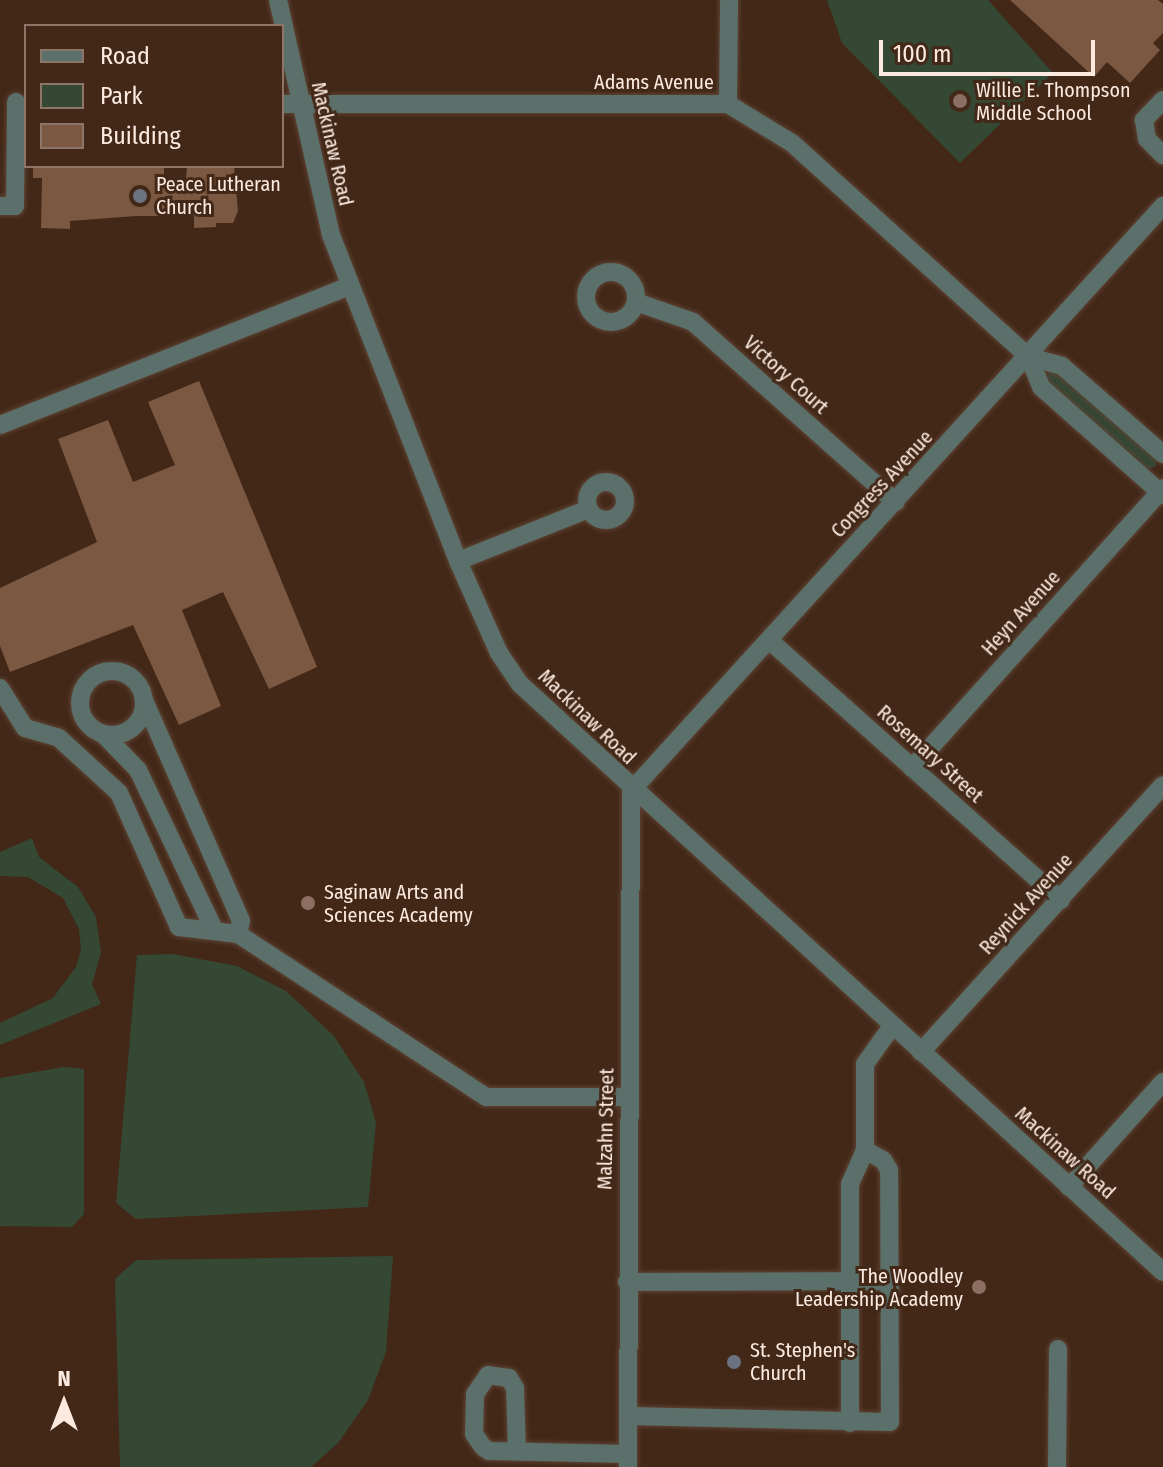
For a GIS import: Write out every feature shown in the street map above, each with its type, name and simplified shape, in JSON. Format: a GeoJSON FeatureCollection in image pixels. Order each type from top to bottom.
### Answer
{"type":"FeatureCollection","features":[{"type":"Feature","properties":{"kind":"street","name":"Mackinaw Road"},"geometry":{"type":"LineString","coordinates":[[278,0],[281,24]]}},
{"type":"Feature","properties":{"kind":"street"},"geometry":{"type":"LineString","coordinates":[[728,104],[729,0]]}},
{"type":"Feature","properties":{"kind":"street","name":"Mackinaw Road"},"geometry":{"type":"LineString","coordinates":[[284,48],[291,104],[331,235],[458,561],[499,653],[520,684],[631,791],[1163,1272]]}},
{"type":"Feature","properties":{"kind":"street"},"geometry":{"type":"LineString","coordinates":[[1163,100],[1144,120],[1147,139],[1163,155]]}},
{"type":"Feature","properties":{"kind":"street"},"geometry":{"type":"LineString","coordinates":[[0,206],[15,206],[14,102]]}},
{"type":"Feature","properties":{"kind":"street","name":"Adams Avenue"},"geometry":{"type":"LineString","coordinates":[[291,104],[728,104],[792,143],[1029,357]]}},
{"type":"Feature","properties":{"kind":"street","name":"Congress Avenue"},"geometry":{"type":"LineString","coordinates":[[631,791],[1029,357],[1163,206]]}},
{"type":"Feature","properties":{"kind":"street"},"geometry":{"type":"LineString","coordinates":[[0,425],[350,286]]}},
{"type":"Feature","properties":{"kind":"street","name":"Victory Court"},"geometry":{"type":"LineString","coordinates":[[636,302],[693,322],[896,502]]}},
{"type":"Feature","properties":{"kind":"street"},"geometry":{"type":"LineString","coordinates":[[1029,357],[1062,366],[1163,454]]}},
{"type":"Feature","properties":{"kind":"street"},"geometry":{"type":"LineString","coordinates":[[1029,357],[1041,387],[1162,492]]}},
{"type":"Feature","properties":{"kind":"street","name":"Heyn Avenue"},"geometry":{"type":"LineString","coordinates":[[912,768],[1162,492]]}},
{"type":"Feature","properties":{"kind":"street"},"geometry":{"type":"LineString","coordinates":[[458,561],[589,509]]}},
{"type":"Feature","properties":{"kind":"street","name":"Rosemary Street"},"geometry":{"type":"LineString","coordinates":[[769,640],[1061,900]]}},
{"type":"Feature","properties":{"kind":"street"},"geometry":{"type":"LineString","coordinates":[[214,929],[138,770],[81,711],[89,680],[118,671],[136,681],[241,921],[238,934]]}},
{"type":"Feature","properties":{"kind":"street"},"geometry":{"type":"LineString","coordinates":[[0,688],[25,728],[59,738],[119,793],[179,927],[238,934],[486,1097],[628,1097]]}},
{"type":"Feature","properties":{"kind":"street"},"geometry":{"type":"LineString","coordinates":[[103,734],[133,728],[144,700]]}},
{"type":"Feature","properties":{"kind":"street","name":"Reynick Avenue"},"geometry":{"type":"LineString","coordinates":[[921,1052],[1163,785]]}},
{"type":"Feature","properties":{"kind":"street","name":"Malzahn Street"},"geometry":{"type":"LineString","coordinates":[[628,1460],[631,791]]}},
{"type":"Feature","properties":{"kind":"street"},"geometry":{"type":"LineString","coordinates":[[850,1423],[850,1184],[865,1150],[864,1072],[870,1053],[892,1026]]}},
{"type":"Feature","properties":{"kind":"street"},"geometry":{"type":"LineString","coordinates":[[1069,1187],[1163,1082]]}},
{"type":"Feature","properties":{"kind":"street"},"geometry":{"type":"LineString","coordinates":[[628,1416],[887,1424],[893,1418],[889,1170],[883,1160],[865,1150]]}},
{"type":"Feature","properties":{"kind":"street"},"geometry":{"type":"LineString","coordinates":[[627,1282],[890,1281]]}},
{"type":"Feature","properties":{"kind":"street"},"geometry":{"type":"LineString","coordinates":[[1057,1467],[1058,1349]]}},
{"type":"Feature","properties":{"kind":"street"},"geometry":{"type":"LineString","coordinates":[[517,1451],[515,1388],[509,1378],[497,1374],[481,1378],[477,1386],[474,1434],[489,1451],[628,1460]]}},
{"type":"Feature","properties":{"kind":"green space"},"geometry":{"type":"Polygon","coordinates":[[[827,0],[988,0],[1053,73],[960,163],[842,43],[827,0]]]}},
{"type":"Feature","properties":{"kind":"green space"},"geometry":{"type":"Polygon","coordinates":[[[1051,369],[1156,456],[1156,466],[1147,470],[1045,379],[1051,369]]]}},
{"type":"Feature","properties":{"kind":"green space"},"geometry":{"type":"Polygon","coordinates":[[[32,838],[39,857],[78,887],[96,917],[101,953],[92,984],[101,1004],[0,1045],[0,1023],[53,998],[76,967],[81,949],[79,929],[63,898],[28,877],[0,876],[0,852],[32,838]]]}},
{"type":"Feature","properties":{"kind":"green space"},"geometry":{"type":"Polygon","coordinates":[[[173,954],[237,966],[286,991],[334,1036],[364,1082],[376,1123],[368,1207],[136,1219],[116,1203],[137,955],[173,954]]]}},
{"type":"Feature","properties":{"kind":"green space"},"geometry":{"type":"Polygon","coordinates":[[[64,1067],[84,1069],[84,1214],[72,1227],[0,1226],[0,1078],[64,1067]]]}},
{"type":"Feature","properties":{"kind":"green space"},"geometry":{"type":"Polygon","coordinates":[[[393,1256],[386,1352],[368,1400],[338,1443],[311,1467],[120,1467],[115,1279],[136,1260],[393,1256]]]}},
{"type":"Feature","properties":{"kind":"building","name":"Willie E. Thompson Middle School"},"geometry":{"type":"Polygon","coordinates":[[[1010,0],[1158,0],[1163,4],[1163,33],[1153,43],[1160,50],[1130,83],[1107,62],[1094,77],[1010,0]]]}},
{"type":"Feature","properties":{"kind":"building","name":"Peace Lutheran Church"},"geometry":{"type":"Polygon","coordinates":[[[33,168],[164,168],[164,179],[186,179],[187,168],[234,168],[238,211],[233,223],[216,223],[216,227],[194,228],[194,216],[136,216],[70,221],[70,229],[41,228],[42,178],[33,178],[33,168]]]}},
{"type":"Feature","properties":{"kind":"building"},"geometry":{"type":"Polygon","coordinates":[[[199,381],[317,667],[269,689],[223,592],[182,610],[221,706],[179,725],[133,625],[10,672],[0,646],[0,588],[97,542],[58,439],[108,420],[133,482],[175,465],[148,402],[199,381]]]}},
{"type":"Feature","properties":{"kind":"place","name":"Willie E. Thompson Middle School"},"geometry":{"type":"Point","coordinates":[960,101]}},
{"type":"Feature","properties":{"kind":"place","name":"Peace Lutheran Church"},"geometry":{"type":"Point","coordinates":[140,196]}},
{"type":"Feature","properties":{"kind":"place","name":"Saginaw Arts and Sciences Academy"},"geometry":{"type":"Point","coordinates":[308,903]}},
{"type":"Feature","properties":{"kind":"place","name":"The Woodley Leadership Academy"},"geometry":{"type":"Point","coordinates":[979,1287]}},
{"type":"Feature","properties":{"kind":"place","name":"St. Stephen's Church"},"geometry":{"type":"Point","coordinates":[734,1362]}}]}
